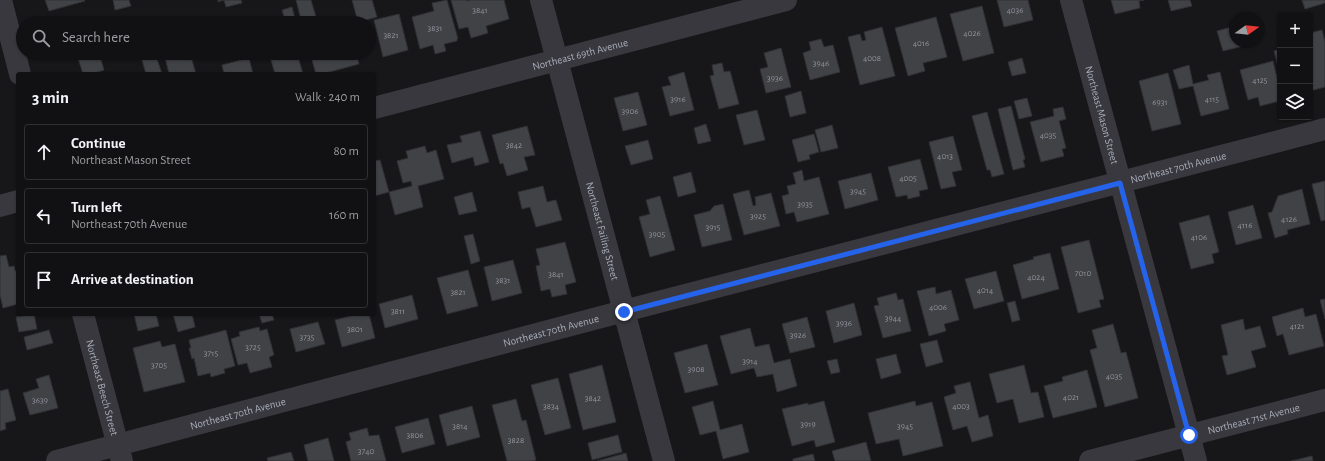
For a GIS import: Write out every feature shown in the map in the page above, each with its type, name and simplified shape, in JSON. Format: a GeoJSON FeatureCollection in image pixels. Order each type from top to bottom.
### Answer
{"type":"FeatureCollection","features":[{"type":"Feature","properties":{"kind":"street"},"geometry":{"type":"LineString","coordinates":[[1,0],[16,58]]}},
{"type":"Feature","properties":{"kind":"street","name":"Northeast Failing Street"},"geometry":{"type":"LineString","coordinates":[[541,0],[664,461]]}},
{"type":"Feature","properties":{"kind":"street","name":"Northeast 69th Avenue"},"geometry":{"type":"LineString","coordinates":[[376,107],[786,0]]}},
{"type":"Feature","properties":{"kind":"street","name":"Northeast Mason Street"},"geometry":{"type":"LineString","coordinates":[[1071,0],[1196,461]]}},
{"type":"Feature","properties":{"kind":"street"},"geometry":{"type":"LineString","coordinates":[[16,60],[19,72]]}},
{"type":"Feature","properties":{"kind":"street","name":"Northeast 70th Avenue"},"geometry":{"type":"LineString","coordinates":[[57,461],[120,453],[624,312],[1325,129]]}},
{"type":"Feature","properties":{"kind":"street"},"geometry":{"type":"LineString","coordinates":[[0,206],[16,202]]}},
{"type":"Feature","properties":{"kind":"street","name":"Northeast Beech Street"},"geometry":{"type":"LineString","coordinates":[[84,316],[120,453]]}},
{"type":"Feature","properties":{"kind":"street","name":"Northeast 71st Avenue"},"geometry":{"type":"LineString","coordinates":[[1090,461],[1325,400]]}},
{"type":"Feature","properties":{"kind":"building"},"geometry":{"type":"Polygon","coordinates":[[[45,0],[84,0],[85,1],[49,11],[45,0]]]}},
{"type":"Feature","properties":{"kind":"building"},"geometry":{"type":"Polygon","coordinates":[[[113,0],[129,0],[131,6],[115,10],[113,0]]]}},
{"type":"Feature","properties":{"kind":"building"},"geometry":{"type":"Polygon","coordinates":[[[224,0],[241,0],[242,3],[226,7],[224,0]]]}},
{"type":"Feature","properties":{"kind":"building"},"geometry":{"type":"Polygon","coordinates":[[[296,0],[311,0],[316,16],[300,16],[296,0]]]}},
{"type":"Feature","properties":{"kind":"building"},"geometry":{"type":"Polygon","coordinates":[[[352,0],[372,0],[377,17],[356,16],[352,0]]]}},
{"type":"Feature","properties":{"kind":"building"},"geometry":{"type":"Polygon","coordinates":[[[447,0],[458,39],[457,41],[444,44],[446,51],[435,54],[433,45],[420,49],[412,17],[434,11],[432,3],[447,0]]]}},
{"type":"Feature","properties":{"kind":"building"},"geometry":{"type":"Polygon","coordinates":[[[451,0],[504,0],[509,19],[486,26],[488,33],[471,38],[468,27],[459,29],[451,0]]]}},
{"type":"Feature","properties":{"kind":"building"},"geometry":{"type":"Polygon","coordinates":[[[997,0],[1028,0],[1033,20],[1004,27],[997,0]]]}},
{"type":"Feature","properties":{"kind":"building"},"geometry":{"type":"Polygon","coordinates":[[[1111,0],[1144,0],[1139,1],[1140,8],[1115,14],[1111,0]]]}},
{"type":"Feature","properties":{"kind":"building"},"geometry":{"type":"Polygon","coordinates":[[[1168,0],[1190,0],[1192,6],[1171,11],[1168,0]]]}},
{"type":"Feature","properties":{"kind":"building"},"geometry":{"type":"Polygon","coordinates":[[[1302,0],[1325,0],[1325,3],[1305,9],[1302,0]]]}},
{"type":"Feature","properties":{"kind":"building"},"geometry":{"type":"Polygon","coordinates":[[[982,6],[994,53],[963,61],[950,14],[982,6]]]}},
{"type":"Feature","properties":{"kind":"building"},"geometry":{"type":"Polygon","coordinates":[[[292,7],[294,16],[284,16],[282,10],[292,7]]]}},
{"type":"Feature","properties":{"kind":"building"},"geometry":{"type":"Polygon","coordinates":[[[399,14],[408,50],[383,57],[376,28],[376,20],[399,14]]]}},
{"type":"Feature","properties":{"kind":"building"},"geometry":{"type":"Polygon","coordinates":[[[936,17],[947,57],[923,63],[925,71],[908,76],[895,28],[936,17]]]}},
{"type":"Feature","properties":{"kind":"building"},"geometry":{"type":"Polygon","coordinates":[[[882,27],[895,76],[860,85],[848,37],[860,34],[862,41],[866,40],[864,32],[882,27]]]}},
{"type":"Feature","properties":{"kind":"building"},"geometry":{"type":"Polygon","coordinates":[[[1229,28],[1229,48],[1235,48],[1223,51],[1217,31],[1229,28]]]}},
{"type":"Feature","properties":{"kind":"building"},"geometry":{"type":"Polygon","coordinates":[[[1322,30],[1325,42],[1325,87],[1313,90],[1313,48],[1313,32],[1322,30]]]}},
{"type":"Feature","properties":{"kind":"building"},"geometry":{"type":"Polygon","coordinates":[[[821,39],[824,47],[833,45],[840,72],[810,80],[803,53],[811,50],[809,42],[821,39]]]}},
{"type":"Feature","properties":{"kind":"building"},"geometry":{"type":"Polygon","coordinates":[[[781,48],[791,87],[766,93],[760,69],[768,67],[764,53],[781,48]]]}},
{"type":"Feature","properties":{"kind":"building"},"geometry":{"type":"Polygon","coordinates":[[[1277,50],[1277,62],[1274,51],[1277,50]]]}},
{"type":"Feature","properties":{"kind":"building"},"geometry":{"type":"Polygon","coordinates":[[[1022,58],[1026,73],[1012,76],[1008,62],[1022,58]]]}},
{"type":"Feature","properties":{"kind":"building"},"geometry":{"type":"Polygon","coordinates":[[[79,60],[101,60],[104,70],[98,72],[82,72],[79,60]]]}},
{"type":"Feature","properties":{"kind":"building"},"geometry":{"type":"Polygon","coordinates":[[[142,60],[157,60],[161,72],[145,72],[142,60]]]}},
{"type":"Feature","properties":{"kind":"building"},"geometry":{"type":"Polygon","coordinates":[[[166,60],[192,60],[195,72],[169,72],[166,60]]]}},
{"type":"Feature","properties":{"kind":"building"},"geometry":{"type":"Polygon","coordinates":[[[241,60],[250,60],[252,72],[224,72],[222,65],[241,60]]]}},
{"type":"Feature","properties":{"kind":"building"},"geometry":{"type":"Polygon","coordinates":[[[271,60],[299,60],[302,72],[274,72],[271,60]]]}},
{"type":"Feature","properties":{"kind":"building"},"geometry":{"type":"Polygon","coordinates":[[[312,60],[358,60],[359,64],[329,72],[315,72],[312,60]]]}},
{"type":"Feature","properties":{"kind":"building"},"geometry":{"type":"Polygon","coordinates":[[[1273,61],[1277,78],[1277,102],[1260,106],[1258,97],[1248,100],[1240,70],[1273,61]]]}},
{"type":"Feature","properties":{"kind":"building"},"geometry":{"type":"Polygon","coordinates":[[[722,63],[724,72],[730,71],[739,104],[719,109],[710,76],[714,75],[712,65],[722,63]]]}},
{"type":"Feature","properties":{"kind":"building"},"geometry":{"type":"Polygon","coordinates":[[[1189,65],[1193,84],[1209,80],[1207,75],[1220,72],[1229,109],[1201,116],[1193,86],[1179,89],[1173,70],[1189,65]]]}},
{"type":"Feature","properties":{"kind":"building"},"geometry":{"type":"Polygon","coordinates":[[[684,72],[694,110],[670,116],[662,87],[671,85],[668,77],[684,72]]]}},
{"type":"Feature","properties":{"kind":"building"},"geometry":{"type":"Polygon","coordinates":[[[1168,73],[1181,124],[1152,131],[1139,81],[1168,73]]]}},
{"type":"Feature","properties":{"kind":"building"},"geometry":{"type":"Polygon","coordinates":[[[801,91],[806,113],[790,117],[785,96],[801,91]]]}},
{"type":"Feature","properties":{"kind":"building"},"geometry":{"type":"Polygon","coordinates":[[[638,92],[647,125],[623,131],[614,98],[638,92]]]}},
{"type":"Feature","properties":{"kind":"building"},"geometry":{"type":"Polygon","coordinates":[[[1027,98],[1032,116],[1019,119],[1014,101],[1027,98]]]}},
{"type":"Feature","properties":{"kind":"building"},"geometry":{"type":"Polygon","coordinates":[[[1011,106],[1025,159],[1023,160],[1025,167],[1013,170],[998,109],[1011,106]]]}},
{"type":"Feature","properties":{"kind":"building"},"geometry":{"type":"Polygon","coordinates":[[[1063,107],[1066,119],[1059,121],[1066,148],[1062,149],[1064,156],[1041,162],[1030,122],[1054,116],[1053,109],[1063,107]]]}},
{"type":"Feature","properties":{"kind":"building"},"geometry":{"type":"Polygon","coordinates":[[[757,110],[765,140],[744,145],[736,115],[757,110]]]}},
{"type":"Feature","properties":{"kind":"building"},"geometry":{"type":"Polygon","coordinates":[[[987,112],[1004,174],[992,177],[990,170],[987,170],[972,116],[987,112]]]}},
{"type":"Feature","properties":{"kind":"building"},"geometry":{"type":"Polygon","coordinates":[[[706,124],[711,141],[698,144],[694,128],[706,124]]]}},
{"type":"Feature","properties":{"kind":"building"},"geometry":{"type":"Polygon","coordinates":[[[832,125],[838,148],[821,152],[815,130],[832,125]]]}},
{"type":"Feature","properties":{"kind":"building"},"geometry":{"type":"Polygon","coordinates":[[[527,126],[535,155],[524,157],[528,170],[507,176],[503,163],[500,164],[492,135],[527,126]]]}},
{"type":"Feature","properties":{"kind":"building"},"geometry":{"type":"Polygon","coordinates":[[[480,131],[489,162],[475,166],[473,157],[452,163],[447,145],[462,142],[460,136],[480,131]]]}},
{"type":"Feature","properties":{"kind":"building"},"geometry":{"type":"Polygon","coordinates":[[[814,134],[819,152],[809,155],[810,159],[798,162],[792,140],[814,134]]]}},
{"type":"Feature","properties":{"kind":"building"},"geometry":{"type":"Polygon","coordinates":[[[953,136],[962,170],[952,172],[956,186],[941,189],[929,142],[953,136]]]}},
{"type":"Feature","properties":{"kind":"building"},"geometry":{"type":"Polygon","coordinates":[[[648,140],[653,159],[631,165],[625,146],[648,140]]]}},
{"type":"Feature","properties":{"kind":"building"},"geometry":{"type":"Polygon","coordinates":[[[425,146],[427,153],[436,150],[444,179],[418,186],[423,207],[395,215],[389,192],[412,186],[411,181],[403,183],[397,161],[408,158],[406,151],[425,146]]]}},
{"type":"Feature","properties":{"kind":"building"},"geometry":{"type":"Polygon","coordinates":[[[920,159],[928,189],[919,191],[920,196],[908,199],[907,195],[896,197],[888,167],[920,159]]]}},
{"type":"Feature","properties":{"kind":"building"},"geometry":{"type":"Polygon","coordinates":[[[380,160],[389,192],[376,195],[376,161],[380,160]]]}},
{"type":"Feature","properties":{"kind":"building"},"geometry":{"type":"Polygon","coordinates":[[[802,170],[804,181],[819,177],[829,214],[797,222],[794,212],[786,214],[782,196],[789,194],[787,186],[796,184],[793,173],[802,170]]]}},
{"type":"Feature","properties":{"kind":"building"},"geometry":{"type":"Polygon","coordinates":[[[691,172],[696,192],[678,197],[673,177],[691,172]]]}},
{"type":"Feature","properties":{"kind":"building"},"geometry":{"type":"Polygon","coordinates":[[[871,173],[878,200],[845,209],[838,181],[871,173]]]}},
{"type":"Feature","properties":{"kind":"building"},"geometry":{"type":"Polygon","coordinates":[[[1325,181],[1325,220],[1321,221],[1312,184],[1325,181]]]}},
{"type":"Feature","properties":{"kind":"building"},"geometry":{"type":"Polygon","coordinates":[[[543,186],[547,202],[556,200],[562,220],[536,227],[530,207],[522,209],[518,192],[543,186]]]}},
{"type":"Feature","properties":{"kind":"building"},"geometry":{"type":"Polygon","coordinates":[[[1302,189],[1310,224],[1287,230],[1288,234],[1275,238],[1268,213],[1272,212],[1278,196],[1302,189]]]}},
{"type":"Feature","properties":{"kind":"building"},"geometry":{"type":"Polygon","coordinates":[[[749,190],[753,206],[756,205],[755,197],[771,193],[780,226],[744,235],[733,194],[749,190]]]}},
{"type":"Feature","properties":{"kind":"building"},"geometry":{"type":"Polygon","coordinates":[[[472,192],[477,211],[459,215],[454,197],[472,192]]]}},
{"type":"Feature","properties":{"kind":"building"},"geometry":{"type":"Polygon","coordinates":[[[660,196],[675,250],[650,257],[639,217],[650,214],[646,200],[660,196]]]}},
{"type":"Feature","properties":{"kind":"building"},"geometry":{"type":"Polygon","coordinates":[[[723,204],[732,240],[702,247],[694,215],[710,211],[714,206],[723,204]]]}},
{"type":"Feature","properties":{"kind":"building"},"geometry":{"type":"Polygon","coordinates":[[[1253,205],[1262,238],[1236,245],[1228,212],[1253,205]]]}},
{"type":"Feature","properties":{"kind":"building"},"geometry":{"type":"Polygon","coordinates":[[[1209,215],[1219,252],[1212,254],[1214,263],[1191,269],[1179,223],[1209,215]]]}},
{"type":"Feature","properties":{"kind":"building"},"geometry":{"type":"Polygon","coordinates":[[[473,234],[480,261],[471,264],[464,236],[473,234]]]}},
{"type":"Feature","properties":{"kind":"building"},"geometry":{"type":"Polygon","coordinates":[[[1089,240],[1104,299],[1099,300],[1101,307],[1078,313],[1061,247],[1089,240]]]}},
{"type":"Feature","properties":{"kind":"building"},"geometry":{"type":"Polygon","coordinates":[[[565,242],[576,282],[565,285],[567,294],[552,297],[550,289],[541,291],[536,266],[540,265],[536,249],[565,242]]]}},
{"type":"Feature","properties":{"kind":"building"},"geometry":{"type":"Polygon","coordinates":[[[1050,253],[1059,289],[1022,299],[1013,265],[1034,259],[1033,257],[1050,253]]]}},
{"type":"Feature","properties":{"kind":"building"},"geometry":{"type":"Polygon","coordinates":[[[6,255],[9,267],[14,266],[16,271],[16,305],[3,308],[0,295],[0,256],[6,255]]]}},
{"type":"Feature","properties":{"kind":"building"},"geometry":{"type":"Polygon","coordinates":[[[513,260],[522,293],[492,301],[484,267],[513,260]]]}},
{"type":"Feature","properties":{"kind":"building"},"geometry":{"type":"Polygon","coordinates":[[[468,270],[478,306],[447,314],[437,278],[468,270]]]}},
{"type":"Feature","properties":{"kind":"building"},"geometry":{"type":"Polygon","coordinates":[[[996,271],[1004,301],[974,309],[965,279],[996,271]]]}},
{"type":"Feature","properties":{"kind":"building"},"geometry":{"type":"Polygon","coordinates":[[[935,287],[936,294],[951,290],[959,320],[944,324],[946,331],[929,336],[917,291],[935,287]]]}},
{"type":"Feature","properties":{"kind":"building"},"geometry":{"type":"Polygon","coordinates":[[[896,293],[898,300],[903,299],[911,331],[883,338],[874,306],[879,305],[877,298],[896,293]]]}},
{"type":"Feature","properties":{"kind":"building"},"geometry":{"type":"Polygon","coordinates":[[[412,295],[418,319],[385,328],[379,304],[412,295]]]}},
{"type":"Feature","properties":{"kind":"building"},"geometry":{"type":"Polygon","coordinates":[[[1325,299],[1325,319],[1320,300],[1325,299]]]}},
{"type":"Feature","properties":{"kind":"building"},"geometry":{"type":"Polygon","coordinates":[[[1015,301],[1020,320],[1012,322],[1007,303],[1015,301]]]}},
{"type":"Feature","properties":{"kind":"building"},"geometry":{"type":"Polygon","coordinates":[[[854,303],[862,335],[834,343],[826,311],[854,303]]]}},
{"type":"Feature","properties":{"kind":"building"},"geometry":{"type":"Polygon","coordinates":[[[1303,308],[1305,317],[1316,314],[1324,346],[1289,355],[1283,334],[1277,336],[1272,317],[1303,308]]]}},
{"type":"Feature","properties":{"kind":"building"},"geometry":{"type":"Polygon","coordinates":[[[34,316],[37,329],[19,332],[16,317],[34,316]]]}},
{"type":"Feature","properties":{"kind":"building"},"geometry":{"type":"Polygon","coordinates":[[[134,316],[156,316],[159,326],[138,331],[134,316]]]}},
{"type":"Feature","properties":{"kind":"building"},"geometry":{"type":"Polygon","coordinates":[[[174,316],[192,316],[195,327],[178,332],[174,316]]]}},
{"type":"Feature","properties":{"kind":"building"},"geometry":{"type":"Polygon","coordinates":[[[260,316],[273,316],[274,320],[262,323],[260,316]]]}},
{"type":"Feature","properties":{"kind":"building"},"geometry":{"type":"Polygon","coordinates":[[[350,316],[370,316],[375,338],[342,347],[335,320],[350,316]]]}},
{"type":"Feature","properties":{"kind":"building"},"geometry":{"type":"Polygon","coordinates":[[[807,317],[815,347],[790,353],[782,324],[807,317]]]}},
{"type":"Feature","properties":{"kind":"building"},"geometry":{"type":"Polygon","coordinates":[[[1243,319],[1245,330],[1260,326],[1266,347],[1251,351],[1256,367],[1227,375],[1222,356],[1228,355],[1221,325],[1243,319]]]}},
{"type":"Feature","properties":{"kind":"building"},"geometry":{"type":"Polygon","coordinates":[[[318,322],[325,344],[296,352],[290,329],[318,322]]]}},
{"type":"Feature","properties":{"kind":"building"},"geometry":{"type":"Polygon","coordinates":[[[1113,324],[1121,353],[1126,352],[1138,398],[1105,407],[1090,350],[1097,348],[1092,330],[1113,324]]]}},
{"type":"Feature","properties":{"kind":"building"},"geometry":{"type":"Polygon","coordinates":[[[259,327],[260,331],[267,329],[274,355],[269,357],[272,367],[250,373],[247,363],[238,365],[231,339],[240,336],[239,332],[259,327]]]}},
{"type":"Feature","properties":{"kind":"building"},"geometry":{"type":"Polygon","coordinates":[[[750,328],[755,347],[769,344],[774,363],[790,359],[797,386],[777,392],[773,374],[757,377],[754,368],[731,374],[720,336],[750,328]]]}},
{"type":"Feature","properties":{"kind":"building"},"geometry":{"type":"Polygon","coordinates":[[[49,330],[53,343],[27,350],[24,337],[49,330]]]}},
{"type":"Feature","properties":{"kind":"building"},"geometry":{"type":"Polygon","coordinates":[[[226,330],[235,366],[224,369],[225,373],[211,377],[210,373],[198,376],[194,358],[192,359],[189,348],[191,348],[189,340],[226,330]]]}},
{"type":"Feature","properties":{"kind":"building"},"geometry":{"type":"Polygon","coordinates":[[[937,340],[943,362],[926,367],[920,344],[937,340]]]}},
{"type":"Feature","properties":{"kind":"building"},"geometry":{"type":"Polygon","coordinates":[[[160,341],[162,347],[175,344],[185,382],[144,392],[133,348],[160,341]]]}},
{"type":"Feature","properties":{"kind":"building"},"geometry":{"type":"Polygon","coordinates":[[[707,344],[718,385],[685,393],[674,353],[707,344]]]}},
{"type":"Feature","properties":{"kind":"building"},"geometry":{"type":"Polygon","coordinates":[[[896,354],[901,373],[881,379],[876,359],[896,354]]]}},
{"type":"Feature","properties":{"kind":"building"},"geometry":{"type":"Polygon","coordinates":[[[837,359],[840,372],[831,374],[827,361],[837,359]]]}},
{"type":"Feature","properties":{"kind":"building"},"geometry":{"type":"Polygon","coordinates":[[[602,365],[616,422],[583,430],[569,374],[602,365]]]}},
{"type":"Feature","properties":{"kind":"building"},"geometry":{"type":"Polygon","coordinates":[[[1024,365],[1031,393],[1038,392],[1044,417],[1019,423],[1013,399],[997,403],[989,374],[1024,365]]]}},
{"type":"Feature","properties":{"kind":"building"},"geometry":{"type":"Polygon","coordinates":[[[1087,370],[1097,407],[1053,418],[1044,386],[1063,381],[1062,377],[1087,370]]]}},
{"type":"Feature","properties":{"kind":"building"},"geometry":{"type":"Polygon","coordinates":[[[49,375],[58,408],[30,415],[23,393],[39,388],[36,379],[49,375]]]}},
{"type":"Feature","properties":{"kind":"building"},"geometry":{"type":"Polygon","coordinates":[[[558,378],[571,428],[545,435],[531,385],[558,378]]]}},
{"type":"Feature","properties":{"kind":"building"},"geometry":{"type":"Polygon","coordinates":[[[970,382],[979,418],[988,415],[993,436],[972,442],[967,426],[953,430],[944,397],[956,393],[954,386],[970,382]]]}},
{"type":"Feature","properties":{"kind":"building"},"geometry":{"type":"Polygon","coordinates":[[[8,389],[16,420],[5,423],[6,429],[0,431],[0,391],[8,389]]]}},
{"type":"Feature","properties":{"kind":"building"},"geometry":{"type":"Polygon","coordinates":[[[516,399],[522,421],[526,420],[536,460],[507,461],[492,405],[516,399]]]}},
{"type":"Feature","properties":{"kind":"building"},"geometry":{"type":"Polygon","coordinates":[[[713,401],[720,430],[742,424],[749,452],[723,459],[716,431],[700,435],[692,407],[713,401]]]}},
{"type":"Feature","properties":{"kind":"building"},"geometry":{"type":"Polygon","coordinates":[[[824,401],[835,442],[816,447],[814,440],[792,446],[782,409],[824,401]]]}},
{"type":"Feature","properties":{"kind":"building"},"geometry":{"type":"Polygon","coordinates":[[[915,401],[916,406],[932,402],[943,446],[903,456],[899,439],[876,444],[868,413],[915,401]]]}},
{"type":"Feature","properties":{"kind":"building"},"geometry":{"type":"Polygon","coordinates":[[[472,406],[480,437],[447,446],[439,415],[472,406]]]}},
{"type":"Feature","properties":{"kind":"building"},"geometry":{"type":"Polygon","coordinates":[[[428,418],[435,444],[402,453],[395,427],[428,418]]]}},
{"type":"Feature","properties":{"kind":"building"},"geometry":{"type":"Polygon","coordinates":[[[367,428],[369,436],[379,435],[386,461],[351,461],[346,442],[351,440],[349,433],[367,428]]]}},
{"type":"Feature","properties":{"kind":"building"},"geometry":{"type":"Polygon","coordinates":[[[618,435],[622,452],[592,460],[588,443],[618,435]]]}},
{"type":"Feature","properties":{"kind":"building"},"geometry":{"type":"Polygon","coordinates":[[[328,438],[334,461],[308,461],[304,445],[328,438]]]}},
{"type":"Feature","properties":{"kind":"building"},"geometry":{"type":"Polygon","coordinates":[[[866,442],[871,461],[835,461],[832,451],[866,442]]]}},
{"type":"Feature","properties":{"kind":"building"},"geometry":{"type":"Polygon","coordinates":[[[291,452],[294,461],[268,461],[267,458],[291,452]]]}},
{"type":"Feature","properties":{"kind":"building"},"geometry":{"type":"Polygon","coordinates":[[[626,453],[628,461],[597,461],[626,453]]]}},
{"type":"Feature","properties":{"kind":"building"},"geometry":{"type":"Polygon","coordinates":[[[813,454],[815,461],[793,461],[793,459],[813,454]]]}},
{"type":"Feature","properties":{"kind":"building"},"geometry":{"type":"Polygon","coordinates":[[[1312,456],[1313,461],[1291,461],[1312,456]]]}},
{"type":"Feature","properties":{"kind":"route"},"geometry":{"type":"LineString","coordinates":[[624,312],[1120,183],[1189,435]]}}]}
